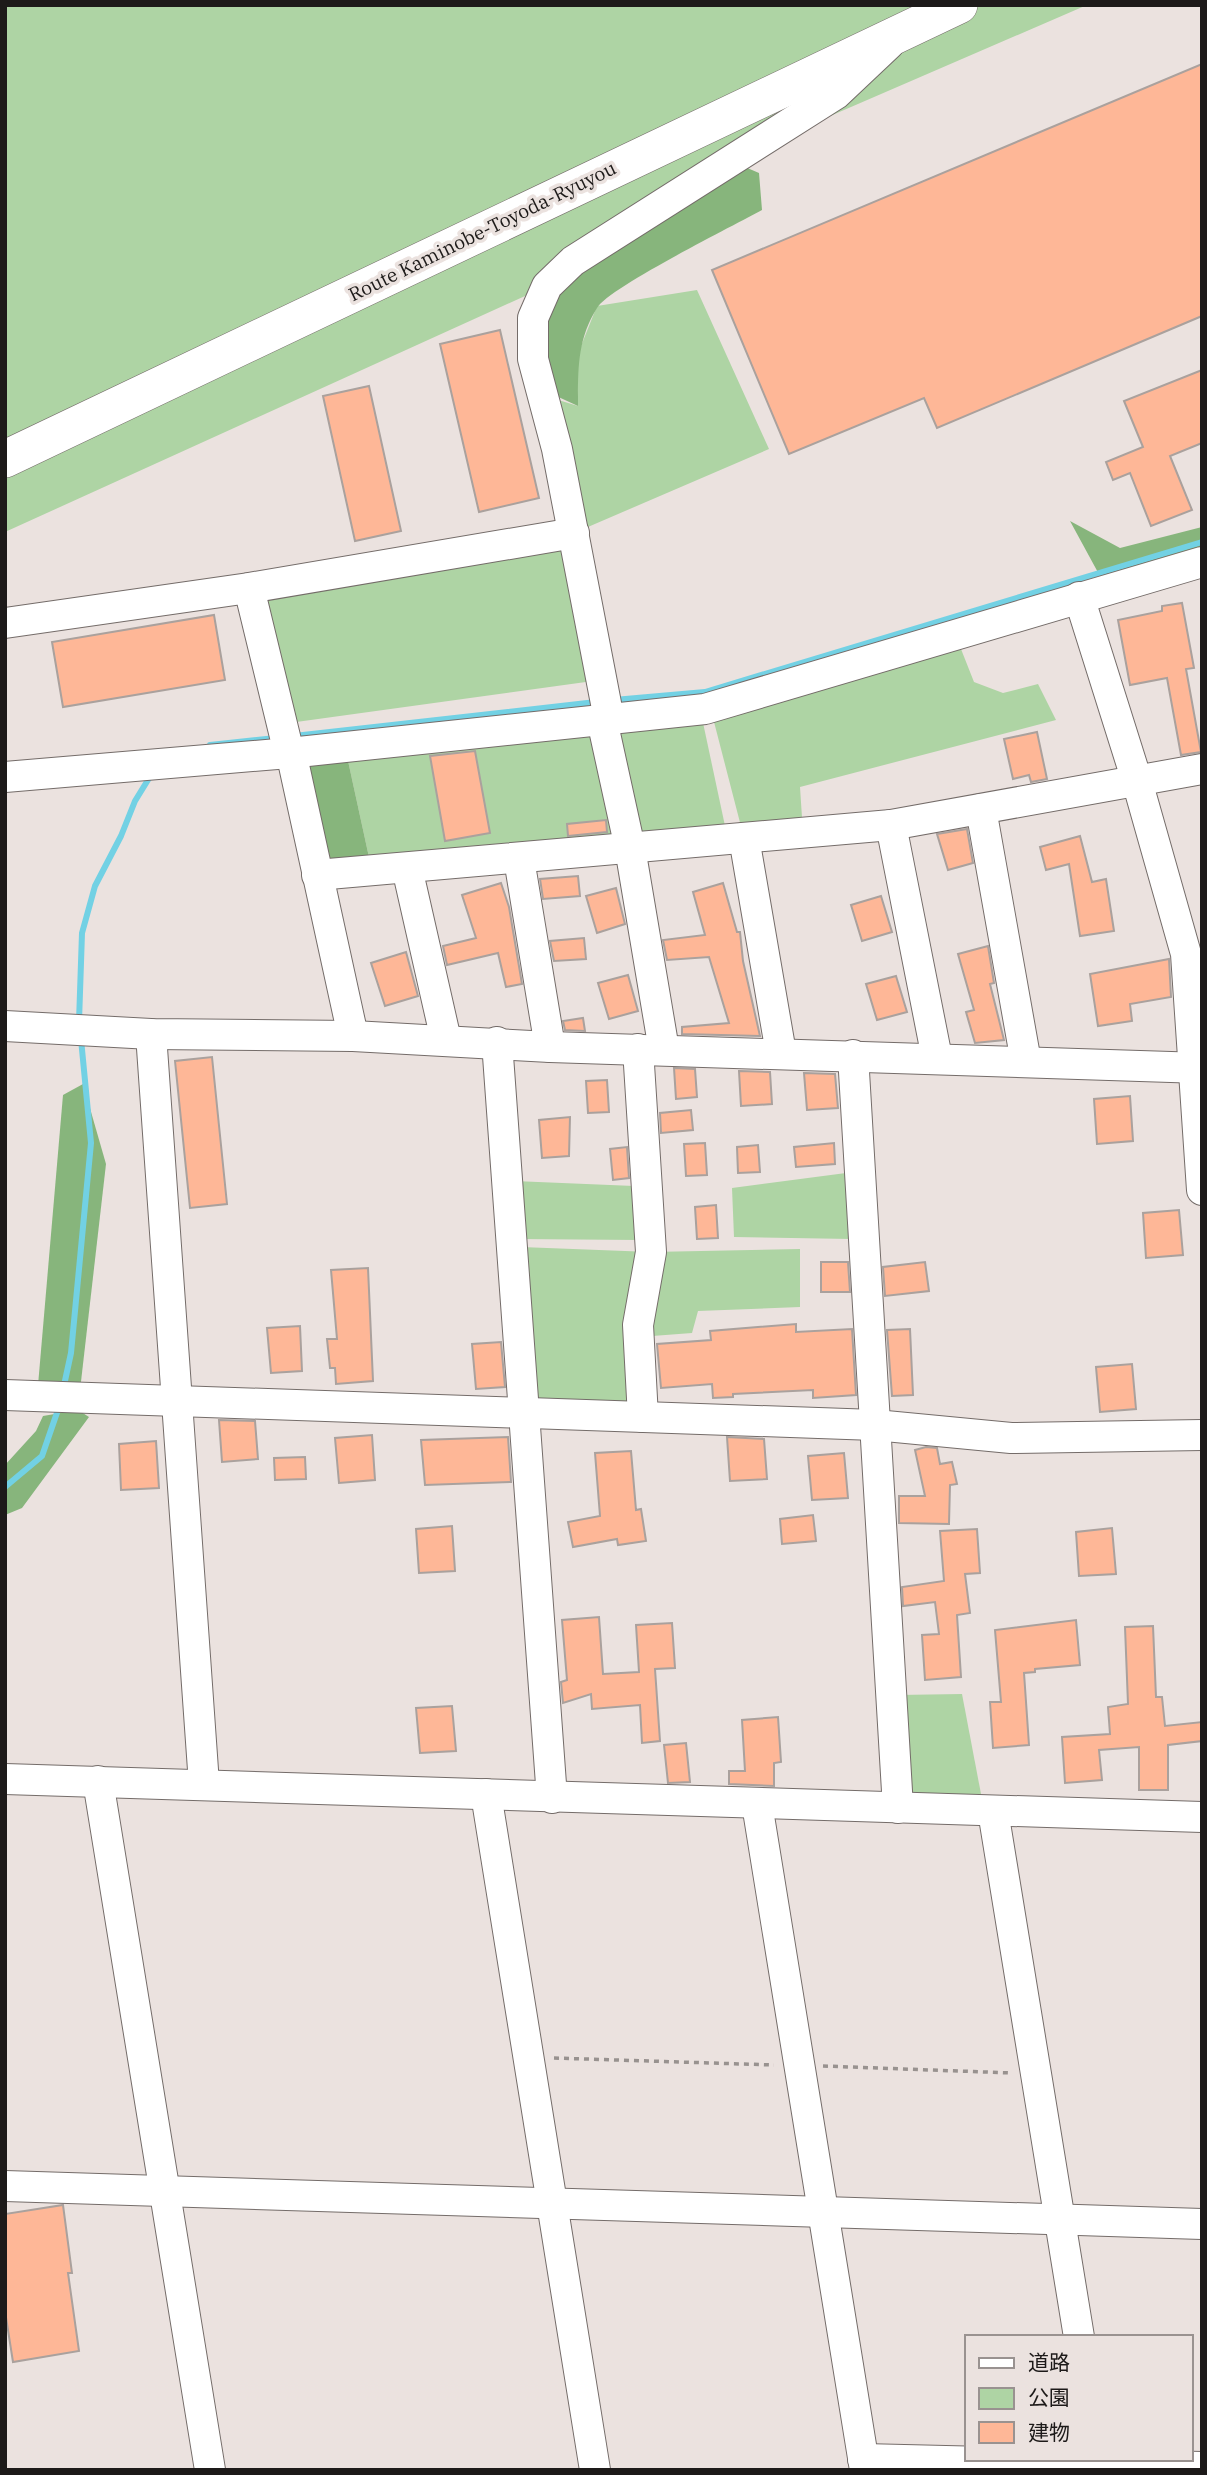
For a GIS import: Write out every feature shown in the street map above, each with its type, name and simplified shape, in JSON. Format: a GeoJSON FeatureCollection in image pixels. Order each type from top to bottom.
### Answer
{"type":"FeatureCollection","features":[{"type":"Feature","properties":{"kind":"main road","name":"Route Kaminobe-Toyoda-Ryuyou"},"geometry":{"type":"LineString","coordinates":[[5,459],[960,5]]}},
{"type":"Feature","properties":{"kind":"street"},"geometry":{"type":"LineString","coordinates":[[643,1417],[638,1325],[651,1252],[651,1050],[630,848],[574,533],[533,359],[533,318],[547,286],[573,261],[836,94],[874,61],[900,32]]}},
{"type":"Feature","properties":{"kind":"street"},"geometry":{"type":"LineString","coordinates":[[5,623],[249,588],[574,533]]}},
{"type":"Feature","properties":{"kind":"street"},"geometry":{"type":"LineString","coordinates":[[5,777],[289,753],[705,709],[1202,562]]}},
{"type":"Feature","properties":{"kind":"street"},"geometry":{"type":"LineString","coordinates":[[249,588],[293,761],[353,1036]]}},
{"type":"Feature","properties":{"kind":"street"},"geometry":{"type":"LineString","coordinates":[[1079,597],[1186,954],[1198,1068],[1202,1190]]}},
{"type":"Feature","properties":{"kind":"street"},"geometry":{"type":"LineString","coordinates":[[317,875],[891,825],[1202,769]]}},
{"type":"Feature","properties":{"kind":"street"},"geometry":{"type":"LineString","coordinates":[[981,809],[1026,1062]]}},
{"type":"Feature","properties":{"kind":"street"},"geometry":{"type":"LineString","coordinates":[[891,825],[937,1058]]}},
{"type":"Feature","properties":{"kind":"street"},"geometry":{"type":"LineString","coordinates":[[744,838],[781,1054]]}},
{"type":"Feature","properties":{"kind":"street"},"geometry":{"type":"LineString","coordinates":[[519,859],[550,1046]]}},
{"type":"Feature","properties":{"kind":"street"},"geometry":{"type":"LineString","coordinates":[[407,868],[446,1040]]}},
{"type":"Feature","properties":{"kind":"street"},"geometry":{"type":"LineString","coordinates":[[5,1026],[151,1034],[353,1036],[651,1050],[1198,1068]]}},
{"type":"Feature","properties":{"kind":"street"},"geometry":{"type":"LineString","coordinates":[[151,1034],[204,1784]]}},
{"type":"Feature","properties":{"kind":"street"},"geometry":{"type":"LineString","coordinates":[[497,1042],[552,1798]]}},
{"type":"Feature","properties":{"kind":"street"},"geometry":{"type":"LineString","coordinates":[[853,1055],[898,1808]]}},
{"type":"Feature","properties":{"kind":"street"},"geometry":{"type":"LineString","coordinates":[[5,1395],[875,1425],[1012,1438],[1202,1435]]}},
{"type":"Feature","properties":{"kind":"street"},"geometry":{"type":"LineString","coordinates":[[5,1779],[1202,1816]]}},
{"type":"Feature","properties":{"kind":"street"},"geometry":{"type":"LineString","coordinates":[[98,1781],[209,2470]]}},
{"type":"Feature","properties":{"kind":"street"},"geometry":{"type":"LineString","coordinates":[[486,1794],[595,2470]]}},
{"type":"Feature","properties":{"kind":"street"},"geometry":{"type":"LineString","coordinates":[[757,1804],[864,2464],[1202,2467]]}},
{"type":"Feature","properties":{"kind":"street"},"geometry":{"type":"LineString","coordinates":[[993,1811],[1079,2335]]}},
{"type":"Feature","properties":{"kind":"street"},"geometry":{"type":"LineString","coordinates":[[5,2186],[825,2215],[1060,2218],[1202,2224]]}},
{"type":"Feature","properties":{"kind":"green space"},"geometry":{"type":"Polygon","coordinates":[[[5,5],[1087,5],[740,155],[547,286],[5,532],[5,5]]]}},
{"type":"Feature","properties":{"kind":"green space"},"geometry":{"type":"Polygon","coordinates":[[[731,161],[759,173],[762,210],[647,272],[597,308],[582,344],[578,406],[541,389],[533,318],[573,261],[731,161]]]}},
{"type":"Feature","properties":{"kind":"green space"},"geometry":{"type":"Polygon","coordinates":[[[697,290],[769,449],[574,533],[542,395],[578,406],[577,356],[597,306],[697,290]]]}},
{"type":"Feature","properties":{"kind":"green space"},"geometry":{"type":"Polygon","coordinates":[[[1070,521],[1120,548],[1202,527],[1202,562],[1107,589],[1070,521]]]}},
{"type":"Feature","properties":{"kind":"green space"},"geometry":{"type":"Polygon","coordinates":[[[576,540],[593,681],[289,723],[258,587],[576,540]]]}},
{"type":"Feature","properties":{"kind":"green space"},"geometry":{"type":"Polygon","coordinates":[[[959,644],[974,682],[1003,693],[1038,684],[1056,720],[800,787],[803,833],[744,838],[713,718],[959,644]]]}},
{"type":"Feature","properties":{"kind":"green space"},"geometry":{"type":"Polygon","coordinates":[[[702,718],[728,840],[372,871],[345,747],[702,718]]]}},
{"type":"Feature","properties":{"kind":"green space"},"geometry":{"type":"Polygon","coordinates":[[[345,747],[372,871],[317,875],[297,752],[345,747]]]}},
{"type":"Feature","properties":{"kind":"green space"},"geometry":{"type":"Polygon","coordinates":[[[83,1084],[106,1164],[79,1399],[37,1397],[63,1095],[83,1084]]]}},
{"type":"Feature","properties":{"kind":"green space"},"geometry":{"type":"Polygon","coordinates":[[[846,1173],[851,1239],[734,1237],[732,1188],[846,1173]]]}},
{"type":"Feature","properties":{"kind":"green space"},"geometry":{"type":"Polygon","coordinates":[[[514,1181],[634,1186],[639,1240],[518,1239],[514,1181]]]}},
{"type":"Feature","properties":{"kind":"green space"},"geometry":{"type":"Polygon","coordinates":[[[521,1247],[651,1252],[800,1249],[800,1307],[698,1311],[692,1333],[639,1337],[643,1417],[530,1413],[521,1247]]]}},
{"type":"Feature","properties":{"kind":"green space"},"geometry":{"type":"Polygon","coordinates":[[[78,1410],[89,1417],[22,1508],[5,1515],[5,1465],[36,1431],[43,1416],[78,1410]]]}},
{"type":"Feature","properties":{"kind":"green space"},"geometry":{"type":"Polygon","coordinates":[[[962,1694],[981,1794],[905,1794],[897,1695],[962,1694]]]}},
{"type":"Feature","properties":{"kind":"building"},"geometry":{"type":"Polygon","coordinates":[[[1202,64],[1202,316],[937,428],[924,398],[789,454],[712,270],[1202,64]]]}},
{"type":"Feature","properties":{"kind":"building"},"geometry":{"type":"Polygon","coordinates":[[[500,330],[539,498],[479,512],[440,344],[500,330]]]}},
{"type":"Feature","properties":{"kind":"building"},"geometry":{"type":"Polygon","coordinates":[[[1202,370],[1202,443],[1170,456],[1192,510],[1151,526],[1130,473],[1113,480],[1106,462],[1143,447],[1124,401],[1202,370]]]}},
{"type":"Feature","properties":{"kind":"building"},"geometry":{"type":"Polygon","coordinates":[[[369,386],[401,531],[355,541],[323,396],[369,386]]]}},
{"type":"Feature","properties":{"kind":"building"},"geometry":{"type":"Polygon","coordinates":[[[1182,603],[1194,668],[1186,669],[1201,752],[1181,755],[1167,678],[1130,685],[1118,620],[1162,611],[1162,606],[1182,603]]]}},
{"type":"Feature","properties":{"kind":"building"},"geometry":{"type":"Polygon","coordinates":[[[214,615],[225,680],[63,707],[52,642],[214,615]]]}},
{"type":"Feature","properties":{"kind":"building"},"geometry":{"type":"Polygon","coordinates":[[[1037,732],[1047,779],[1031,782],[1029,775],[1013,779],[1004,739],[1037,732]]]}},
{"type":"Feature","properties":{"kind":"building"},"geometry":{"type":"Polygon","coordinates":[[[475,751],[490,833],[445,841],[430,756],[475,751]]]}},
{"type":"Feature","properties":{"kind":"building"},"geometry":{"type":"Polygon","coordinates":[[[606,820],[607,832],[568,836],[567,824],[606,820]]]}},
{"type":"Feature","properties":{"kind":"building"},"geometry":{"type":"Polygon","coordinates":[[[967,829],[973,863],[948,870],[937,834],[967,829]]]}},
{"type":"Feature","properties":{"kind":"building"},"geometry":{"type":"Polygon","coordinates":[[[1080,836],[1092,882],[1106,879],[1114,931],[1080,936],[1069,864],[1046,870],[1040,847],[1080,836]]]}},
{"type":"Feature","properties":{"kind":"building"},"geometry":{"type":"Polygon","coordinates":[[[578,876],[580,896],[543,899],[540,879],[578,876]]]}},
{"type":"Feature","properties":{"kind":"building"},"geometry":{"type":"Polygon","coordinates":[[[501,883],[509,907],[522,984],[506,987],[498,953],[447,965],[443,946],[476,938],[462,895],[501,883]]]}},
{"type":"Feature","properties":{"kind":"building"},"geometry":{"type":"Polygon","coordinates":[[[723,883],[737,932],[740,932],[743,961],[760,1036],[682,1034],[682,1027],[729,1023],[709,957],[667,960],[663,940],[705,935],[693,892],[723,883]]]}},
{"type":"Feature","properties":{"kind":"building"},"geometry":{"type":"Polygon","coordinates":[[[616,888],[625,924],[597,933],[586,896],[616,888]]]}},
{"type":"Feature","properties":{"kind":"building"},"geometry":{"type":"Polygon","coordinates":[[[881,896],[892,932],[862,941],[851,905],[881,896]]]}},
{"type":"Feature","properties":{"kind":"building"},"geometry":{"type":"Polygon","coordinates":[[[584,938],[586,959],[554,961],[550,941],[584,938]]]}},
{"type":"Feature","properties":{"kind":"building"},"geometry":{"type":"Polygon","coordinates":[[[988,946],[994,983],[990,984],[1004,1040],[975,1043],[966,1012],[974,1010],[958,954],[988,946]]]}},
{"type":"Feature","properties":{"kind":"building"},"geometry":{"type":"Polygon","coordinates":[[[406,952],[418,996],[385,1006],[371,963],[406,952]]]}},
{"type":"Feature","properties":{"kind":"building"},"geometry":{"type":"Polygon","coordinates":[[[1169,959],[1171,997],[1130,1004],[1132,1021],[1098,1026],[1090,974],[1169,959]]]}},
{"type":"Feature","properties":{"kind":"building"},"geometry":{"type":"Polygon","coordinates":[[[628,975],[638,1011],[609,1019],[598,983],[628,975]]]}},
{"type":"Feature","properties":{"kind":"building"},"geometry":{"type":"Polygon","coordinates":[[[896,976],[907,1012],[877,1020],[866,984],[896,976]]]}},
{"type":"Feature","properties":{"kind":"building"},"geometry":{"type":"Polygon","coordinates":[[[583,1018],[585,1031],[565,1030],[563,1021],[583,1018]]]}},
{"type":"Feature","properties":{"kind":"building"},"geometry":{"type":"Polygon","coordinates":[[[212,1057],[227,1204],[190,1208],[175,1061],[212,1057]]]}},
{"type":"Feature","properties":{"kind":"building"},"geometry":{"type":"Polygon","coordinates":[[[674,1068],[695,1069],[697,1097],[676,1099],[674,1068]]]}},
{"type":"Feature","properties":{"kind":"building"},"geometry":{"type":"Polygon","coordinates":[[[739,1071],[770,1072],[772,1104],[741,1106],[739,1071]]]}},
{"type":"Feature","properties":{"kind":"building"},"geometry":{"type":"Polygon","coordinates":[[[804,1073],[835,1074],[838,1108],[807,1110],[804,1073]]]}},
{"type":"Feature","properties":{"kind":"building"},"geometry":{"type":"Polygon","coordinates":[[[607,1080],[609,1112],[588,1113],[586,1081],[607,1080]]]}},
{"type":"Feature","properties":{"kind":"building"},"geometry":{"type":"Polygon","coordinates":[[[1130,1096],[1133,1141],[1097,1144],[1094,1099],[1130,1096]]]}},
{"type":"Feature","properties":{"kind":"building"},"geometry":{"type":"Polygon","coordinates":[[[691,1110],[693,1130],[661,1133],[660,1113],[691,1110]]]}},
{"type":"Feature","properties":{"kind":"building"},"geometry":{"type":"Polygon","coordinates":[[[570,1117],[569,1156],[542,1158],[539,1120],[570,1117]]]}},
{"type":"Feature","properties":{"kind":"building"},"geometry":{"type":"Polygon","coordinates":[[[705,1143],[707,1175],[686,1176],[684,1144],[705,1143]]]}},
{"type":"Feature","properties":{"kind":"building"},"geometry":{"type":"Polygon","coordinates":[[[834,1143],[835,1164],[796,1167],[794,1147],[834,1143]]]}},
{"type":"Feature","properties":{"kind":"building"},"geometry":{"type":"Polygon","coordinates":[[[758,1145],[760,1172],[738,1173],[737,1147],[758,1145]]]}},
{"type":"Feature","properties":{"kind":"building"},"geometry":{"type":"Polygon","coordinates":[[[627,1147],[629,1178],[613,1180],[610,1149],[627,1147]]]}},
{"type":"Feature","properties":{"kind":"building"},"geometry":{"type":"Polygon","coordinates":[[[716,1205],[718,1238],[697,1239],[695,1207],[716,1205]]]}},
{"type":"Feature","properties":{"kind":"building"},"geometry":{"type":"Polygon","coordinates":[[[1179,1210],[1183,1255],[1146,1258],[1143,1213],[1179,1210]]]}},
{"type":"Feature","properties":{"kind":"building"},"geometry":{"type":"Polygon","coordinates":[[[821,1262],[848,1262],[850,1292],[821,1292],[821,1262]]]}},
{"type":"Feature","properties":{"kind":"building"},"geometry":{"type":"Polygon","coordinates":[[[925,1262],[929,1291],[885,1296],[883,1267],[925,1262]]]}},
{"type":"Feature","properties":{"kind":"building"},"geometry":{"type":"Polygon","coordinates":[[[368,1268],[373,1381],[336,1384],[335,1368],[330,1368],[327,1339],[337,1339],[331,1270],[368,1268]]]}},
{"type":"Feature","properties":{"kind":"building"},"geometry":{"type":"Polygon","coordinates":[[[796,1324],[796,1332],[852,1329],[856,1395],[813,1398],[813,1390],[733,1394],[733,1397],[713,1398],[712,1384],[661,1388],[657,1344],[711,1340],[710,1331],[796,1324]]]}},
{"type":"Feature","properties":{"kind":"building"},"geometry":{"type":"Polygon","coordinates":[[[300,1326],[302,1371],[271,1373],[267,1328],[300,1326]]]}},
{"type":"Feature","properties":{"kind":"building"},"geometry":{"type":"Polygon","coordinates":[[[910,1329],[913,1395],[892,1396],[887,1330],[910,1329]]]}},
{"type":"Feature","properties":{"kind":"building"},"geometry":{"type":"Polygon","coordinates":[[[501,1342],[505,1387],[476,1389],[472,1344],[501,1342]]]}},
{"type":"Feature","properties":{"kind":"building"},"geometry":{"type":"Polygon","coordinates":[[[1132,1364],[1136,1409],[1100,1412],[1096,1367],[1132,1364]]]}},
{"type":"Feature","properties":{"kind":"building"},"geometry":{"type":"Polygon","coordinates":[[[219,1420],[255,1421],[258,1459],[222,1462],[219,1420]]]}},
{"type":"Feature","properties":{"kind":"building"},"geometry":{"type":"Polygon","coordinates":[[[372,1435],[375,1480],[339,1483],[335,1438],[372,1435]]]}},
{"type":"Feature","properties":{"kind":"building"},"geometry":{"type":"Polygon","coordinates":[[[508,1437],[511,1482],[425,1485],[421,1440],[508,1437]]]}},
{"type":"Feature","properties":{"kind":"building"},"geometry":{"type":"Polygon","coordinates":[[[727,1437],[764,1439],[767,1479],[730,1481],[727,1437]]]}},
{"type":"Feature","properties":{"kind":"building"},"geometry":{"type":"Polygon","coordinates":[[[156,1441],[159,1488],[121,1490],[119,1444],[156,1441]]]}},
{"type":"Feature","properties":{"kind":"building"},"geometry":{"type":"Polygon","coordinates":[[[937,1448],[940,1464],[952,1462],[957,1484],[950,1485],[949,1524],[899,1523],[899,1496],[925,1496],[915,1450],[937,1448]]]}},
{"type":"Feature","properties":{"kind":"building"},"geometry":{"type":"Polygon","coordinates":[[[631,1451],[636,1510],[641,1509],[646,1541],[618,1545],[617,1539],[573,1547],[568,1522],[600,1516],[595,1453],[631,1451]]]}},
{"type":"Feature","properties":{"kind":"building"},"geometry":{"type":"Polygon","coordinates":[[[844,1453],[848,1498],[812,1500],[808,1456],[844,1453]]]}},
{"type":"Feature","properties":{"kind":"building"},"geometry":{"type":"Polygon","coordinates":[[[305,1457],[306,1479],[275,1480],[274,1458],[305,1457]]]}},
{"type":"Feature","properties":{"kind":"building"},"geometry":{"type":"Polygon","coordinates":[[[813,1515],[816,1541],[782,1544],[780,1519],[813,1515]]]}},
{"type":"Feature","properties":{"kind":"building"},"geometry":{"type":"Polygon","coordinates":[[[452,1526],[455,1571],[419,1573],[416,1529],[452,1526]]]}},
{"type":"Feature","properties":{"kind":"building"},"geometry":{"type":"Polygon","coordinates":[[[1112,1528],[1116,1574],[1079,1576],[1076,1532],[1112,1528]]]}},
{"type":"Feature","properties":{"kind":"building"},"geometry":{"type":"Polygon","coordinates":[[[977,1529],[980,1573],[965,1574],[970,1613],[957,1615],[961,1677],[925,1680],[922,1635],[939,1634],[935,1602],[903,1606],[902,1587],[944,1581],[940,1531],[977,1529]]]}},
{"type":"Feature","properties":{"kind":"building"},"geometry":{"type":"Polygon","coordinates":[[[599,1617],[603,1674],[639,1672],[636,1625],[672,1623],[675,1668],[655,1669],[660,1741],[642,1743],[640,1705],[592,1709],[591,1694],[563,1703],[561,1682],[567,1680],[562,1620],[599,1617]]]}},
{"type":"Feature","properties":{"kind":"building"},"geometry":{"type":"Polygon","coordinates":[[[1076,1620],[1080,1665],[1035,1669],[1035,1672],[1024,1673],[1029,1745],[993,1748],[990,1702],[1001,1702],[995,1630],[1076,1620]]]}},
{"type":"Feature","properties":{"kind":"building"},"geometry":{"type":"Polygon","coordinates":[[[1153,1626],[1156,1697],[1162,1697],[1165,1726],[1202,1722],[1202,1741],[1168,1745],[1168,1790],[1139,1790],[1139,1747],[1099,1750],[1102,1780],[1065,1783],[1062,1737],[1110,1734],[1108,1707],[1128,1704],[1125,1627],[1153,1626]]]}},
{"type":"Feature","properties":{"kind":"building"},"geometry":{"type":"Polygon","coordinates":[[[452,1706],[456,1751],[420,1753],[416,1708],[452,1706]]]}},
{"type":"Feature","properties":{"kind":"building"},"geometry":{"type":"Polygon","coordinates":[[[778,1717],[781,1762],[774,1763],[774,1786],[729,1784],[729,1771],[745,1771],[742,1720],[778,1717]]]}},
{"type":"Feature","properties":{"kind":"building"},"geometry":{"type":"Polygon","coordinates":[[[686,1743],[690,1782],[668,1783],[664,1745],[686,1743]]]}},
{"type":"Feature","properties":{"kind":"building"},"geometry":{"type":"Polygon","coordinates":[[[63,2205],[72,2273],[68,2273],[79,2351],[13,2362],[5,2311],[5,2214],[63,2205]]]}},
{"type":"Feature","properties":{"kind":"waterway"},"geometry":{"type":"LineString","coordinates":[[614,700],[705,692],[1202,542]]}},
{"type":"Feature","properties":{"kind":"waterway"},"geometry":{"type":"LineString","coordinates":[[294,736],[596,702]]}},
{"type":"Feature","properties":{"kind":"waterway"},"geometry":{"type":"LineString","coordinates":[[210,745],[276,738]]}},
{"type":"Feature","properties":{"kind":"waterway"},"geometry":{"type":"LineString","coordinates":[[79,1022],[82,933],[95,886],[121,836],[135,801],[151,775]]}},
{"type":"Feature","properties":{"kind":"waterway"},"geometry":{"type":"LineString","coordinates":[[63,1390],[71,1353],[91,1143],[81,1039]]}},
{"type":"Feature","properties":{"kind":"waterway"},"geometry":{"type":"LineString","coordinates":[[5,1487],[42,1456],[60,1404]]}}]}
